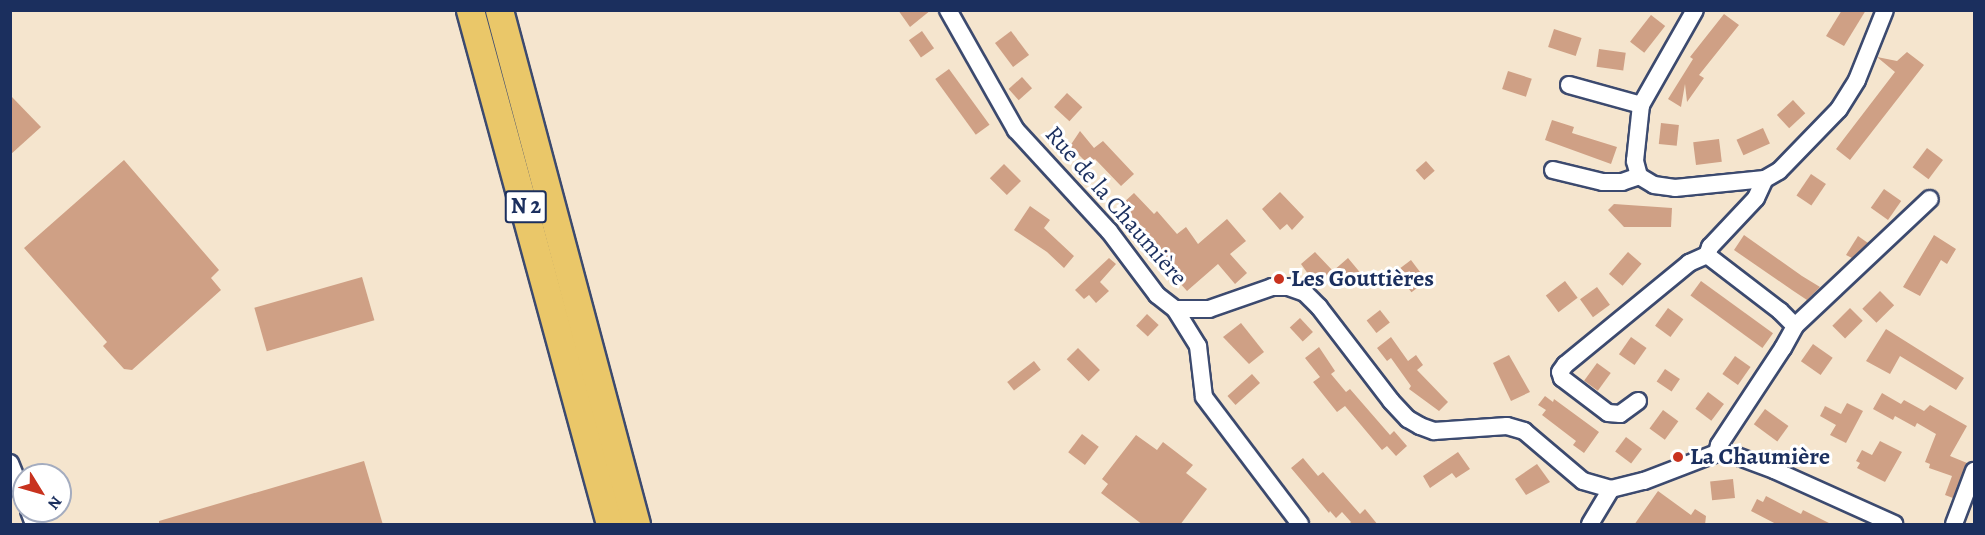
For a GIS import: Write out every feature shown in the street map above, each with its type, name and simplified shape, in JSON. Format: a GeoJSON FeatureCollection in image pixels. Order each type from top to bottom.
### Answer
{"type":"FeatureCollection","features":[{"type":"Feature","properties":{"kind":"highway","name":"N 2"},"geometry":{"type":"LineString","coordinates":[[470,10],[610,525]]}},
{"type":"Feature","properties":{"kind":"highway","name":"N 2"},"geometry":{"type":"LineString","coordinates":[[499,10],[636,525]]}},
{"type":"Feature","properties":{"kind":"street","name":"Rue de la Chaumière"},"geometry":{"type":"LineString","coordinates":[[948,10],[1016,130],[1109,231],[1157,296],[1175,309],[1209,309],[1272,287],[1288,287],[1305,293],[1319,307],[1391,401],[1408,419],[1434,431],[1507,426],[1524,430],[1583,481],[1611,489]]}},
{"type":"Feature","properties":{"kind":"street"},"geometry":{"type":"LineString","coordinates":[[1695,10],[1641,105],[1635,161],[1639,176],[1654,185],[1676,188],[1765,179],[1779,171],[1839,109],[1857,80],[1885,10]]}},
{"type":"Feature","properties":{"kind":"street"},"geometry":{"type":"LineString","coordinates":[[1569,85],[1641,105]]}},
{"type":"Feature","properties":{"kind":"street"},"geometry":{"type":"LineString","coordinates":[[1554,170],[1603,182],[1622,182],[1639,176]]}},
{"type":"Feature","properties":{"kind":"street"},"geometry":{"type":"LineString","coordinates":[[1638,400],[1620,414],[1608,413],[1562,378],[1560,372],[1565,365],[1689,263],[1707,255],[1710,247],[1756,198],[1765,179]]}},
{"type":"Feature","properties":{"kind":"street"},"geometry":{"type":"LineString","coordinates":[[1717,453],[1719,445],[1784,348],[1795,326],[1930,199]]}},
{"type":"Feature","properties":{"kind":"street"},"geometry":{"type":"LineString","coordinates":[[1707,255],[1780,311],[1795,326]]}},
{"type":"Feature","properties":{"kind":"street"},"geometry":{"type":"LineString","coordinates":[[1175,309],[1198,346]]}},
{"type":"Feature","properties":{"kind":"street"},"geometry":{"type":"LineString","coordinates":[[1209,309],[1198,346],[1204,397],[1300,525]]}},
{"type":"Feature","properties":{"kind":"street"},"geometry":{"type":"LineString","coordinates":[[1590,525],[1611,489],[1644,481],[1717,453],[1734,455],[1774,470],[1894,525]]}},
{"type":"Feature","properties":{"kind":"street"},"geometry":{"type":"LineString","coordinates":[[1954,525],[1974,471]]}},
{"type":"Feature","properties":{"kind":"building"},"geometry":{"type":"Polygon","coordinates":[[[898,10],[931,10],[910,27],[898,10]]]}},
{"type":"Feature","properties":{"kind":"building"},"geometry":{"type":"Polygon","coordinates":[[[1842,10],[1866,10],[1844,46],[1826,36],[1842,10]]]}},
{"type":"Feature","properties":{"kind":"building"},"geometry":{"type":"Polygon","coordinates":[[[1724,14],[1739,25],[1699,75],[1704,78],[1687,102],[1685,84],[1681,107],[1668,99],[1693,59],[1690,57],[1724,14]]]}},
{"type":"Feature","properties":{"kind":"building"},"geometry":{"type":"Polygon","coordinates":[[[1651,15],[1665,26],[1644,53],[1630,42],[1651,15]]]}},
{"type":"Feature","properties":{"kind":"building"},"geometry":{"type":"Polygon","coordinates":[[[1554,29],[1582,38],[1576,56],[1548,47],[1554,29]]]}},
{"type":"Feature","properties":{"kind":"building"},"geometry":{"type":"Polygon","coordinates":[[[922,31],[934,48],[921,57],[909,40],[922,31]]]}},
{"type":"Feature","properties":{"kind":"building"},"geometry":{"type":"Polygon","coordinates":[[[1011,31],[1029,55],[1013,67],[995,43],[1011,31]]]}},
{"type":"Feature","properties":{"kind":"building"},"geometry":{"type":"Polygon","coordinates":[[[1599,49],[1626,53],[1623,71],[1596,67],[1599,49]]]}},
{"type":"Feature","properties":{"kind":"building"},"geometry":{"type":"Polygon","coordinates":[[[1907,52],[1924,65],[1850,160],[1836,149],[1895,72],[1877,57],[1897,61],[1907,52]]]}},
{"type":"Feature","properties":{"kind":"building"},"geometry":{"type":"Polygon","coordinates":[[[949,69],[990,125],[976,135],[935,79],[949,69]]]}},
{"type":"Feature","properties":{"kind":"building"},"geometry":{"type":"Polygon","coordinates":[[[1508,71],[1532,79],[1526,97],[1502,89],[1508,71]]]}},
{"type":"Feature","properties":{"kind":"building"},"geometry":{"type":"Polygon","coordinates":[[[1022,77],[1032,88],[1019,100],[1009,89],[1022,77]]]}},
{"type":"Feature","properties":{"kind":"building"},"geometry":{"type":"Polygon","coordinates":[[[1067,93],[1082,107],[1069,121],[1054,107],[1067,93]]]}},
{"type":"Feature","properties":{"kind":"building"},"geometry":{"type":"Polygon","coordinates":[[[10,95],[41,127],[10,155],[10,95]]]}},
{"type":"Feature","properties":{"kind":"building"},"geometry":{"type":"Polygon","coordinates":[[[1793,100],[1805,113],[1789,128],[1777,115],[1793,100]]]}},
{"type":"Feature","properties":{"kind":"building"},"geometry":{"type":"Polygon","coordinates":[[[1552,120],[1574,127],[1572,133],[1617,147],[1611,164],[1545,140],[1552,120]]]}},
{"type":"Feature","properties":{"kind":"building"},"geometry":{"type":"Polygon","coordinates":[[[1661,123],[1679,125],[1677,146],[1659,144],[1661,123]]]}},
{"type":"Feature","properties":{"kind":"building"},"geometry":{"type":"Polygon","coordinates":[[[1763,128],[1770,144],[1743,155],[1737,140],[1763,128]]]}},
{"type":"Feature","properties":{"kind":"building"},"geometry":{"type":"Polygon","coordinates":[[[1080,131],[1094,148],[1103,141],[1134,174],[1121,186],[1095,159],[1088,164],[1070,146],[1080,131]]]}},
{"type":"Feature","properties":{"kind":"building"},"geometry":{"type":"Polygon","coordinates":[[[1719,139],[1722,162],[1696,165],[1693,142],[1719,139]]]}},
{"type":"Feature","properties":{"kind":"building"},"geometry":{"type":"Polygon","coordinates":[[[1927,148],[1943,160],[1929,179],[1913,167],[1927,148]]]}},
{"type":"Feature","properties":{"kind":"building"},"geometry":{"type":"Polygon","coordinates":[[[124,160],[219,270],[211,278],[221,290],[132,370],[124,369],[103,346],[107,342],[24,248],[124,160]]]}},
{"type":"Feature","properties":{"kind":"building"},"geometry":{"type":"Polygon","coordinates":[[[1426,161],[1435,171],[1424,180],[1416,170],[1426,161]]]}},
{"type":"Feature","properties":{"kind":"building"},"geometry":{"type":"Polygon","coordinates":[[[1004,164],[1021,181],[1007,195],[990,178],[1004,164]]]}},
{"type":"Feature","properties":{"kind":"building"},"geometry":{"type":"Polygon","coordinates":[[[1811,174],[1826,184],[1811,206],[1796,196],[1811,174]]]}},
{"type":"Feature","properties":{"kind":"building"},"geometry":{"type":"Polygon","coordinates":[[[1884,189],[1901,201],[1888,220],[1871,208],[1884,189]]]}},
{"type":"Feature","properties":{"kind":"building"},"geometry":{"type":"Polygon","coordinates":[[[1280,192],[1304,217],[1292,230],[1287,224],[1280,230],[1262,209],[1280,192]]]}},
{"type":"Feature","properties":{"kind":"building"},"geometry":{"type":"Polygon","coordinates":[[[1134,193],[1154,214],[1157,211],[1177,234],[1186,227],[1198,244],[1227,219],[1246,241],[1230,254],[1247,273],[1235,284],[1218,264],[1187,291],[1169,271],[1173,268],[1139,234],[1143,230],[1121,205],[1134,193]]]}},
{"type":"Feature","properties":{"kind":"building"},"geometry":{"type":"Polygon","coordinates":[[[1614,204],[1672,208],[1671,227],[1624,227],[1608,210],[1614,204]]]}},
{"type":"Feature","properties":{"kind":"building"},"geometry":{"type":"Polygon","coordinates":[[[1030,206],[1050,220],[1044,228],[1074,256],[1064,268],[1047,252],[1014,230],[1030,206]]]}},
{"type":"Feature","properties":{"kind":"building"},"geometry":{"type":"Polygon","coordinates":[[[1744,235],[1820,287],[1807,300],[1792,290],[1734,250],[1744,235]]]}},
{"type":"Feature","properties":{"kind":"building"},"geometry":{"type":"Polygon","coordinates":[[[1934,235],[1956,249],[1947,264],[1941,260],[1920,296],[1903,287],[1934,235]]]}},
{"type":"Feature","properties":{"kind":"building"},"geometry":{"type":"Polygon","coordinates":[[[1858,236],[1868,243],[1852,258],[1846,255],[1858,236]]]}},
{"type":"Feature","properties":{"kind":"building"},"geometry":{"type":"Polygon","coordinates":[[[1315,252],[1333,271],[1348,258],[1363,276],[1347,288],[1331,272],[1316,285],[1301,264],[1315,252]]]}},
{"type":"Feature","properties":{"kind":"building"},"geometry":{"type":"Polygon","coordinates":[[[1628,252],[1642,264],[1623,286],[1609,274],[1628,252]]]}},
{"type":"Feature","properties":{"kind":"building"},"geometry":{"type":"Polygon","coordinates":[[[1109,258],[1116,264],[1100,282],[1109,291],[1096,303],[1089,295],[1084,299],[1075,290],[1109,258]]]}},
{"type":"Feature","properties":{"kind":"building"},"geometry":{"type":"Polygon","coordinates":[[[1411,260],[1427,281],[1411,292],[1396,271],[1411,260]]]}},
{"type":"Feature","properties":{"kind":"building"},"geometry":{"type":"Polygon","coordinates":[[[362,277],[374,320],[267,351],[254,308],[362,277]]]}},
{"type":"Feature","properties":{"kind":"building"},"geometry":{"type":"Polygon","coordinates":[[[1565,281],[1578,298],[1558,312],[1546,295],[1565,281]]]}},
{"type":"Feature","properties":{"kind":"building"},"geometry":{"type":"Polygon","coordinates":[[[1701,281],[1773,333],[1762,348],[1690,296],[1701,281]]]}},
{"type":"Feature","properties":{"kind":"building"},"geometry":{"type":"Polygon","coordinates":[[[1597,287],[1610,305],[1593,317],[1580,299],[1597,287]]]}},
{"type":"Feature","properties":{"kind":"building"},"geometry":{"type":"Polygon","coordinates":[[[1880,291],[1894,305],[1876,323],[1862,309],[1880,291]]]}},
{"type":"Feature","properties":{"kind":"building"},"geometry":{"type":"Polygon","coordinates":[[[1668,308],[1683,319],[1670,337],[1655,326],[1668,308]]]}},
{"type":"Feature","properties":{"kind":"building"},"geometry":{"type":"Polygon","coordinates":[[[1850,308],[1863,321],[1845,338],[1832,326],[1850,308]]]}},
{"type":"Feature","properties":{"kind":"building"},"geometry":{"type":"Polygon","coordinates":[[[1380,310],[1390,323],[1376,333],[1367,320],[1380,310]]]}},
{"type":"Feature","properties":{"kind":"building"},"geometry":{"type":"Polygon","coordinates":[[[1147,314],[1159,325],[1148,337],[1136,326],[1147,314]]]}},
{"type":"Feature","properties":{"kind":"building"},"geometry":{"type":"Polygon","coordinates":[[[1300,318],[1313,332],[1303,341],[1290,328],[1300,318]]]}},
{"type":"Feature","properties":{"kind":"building"},"geometry":{"type":"Polygon","coordinates":[[[1241,323],[1264,352],[1249,364],[1223,337],[1241,323]]]}},
{"type":"Feature","properties":{"kind":"building"},"geometry":{"type":"Polygon","coordinates":[[[1886,329],[1964,378],[1956,390],[1900,356],[1890,374],[1866,361],[1886,329]]]}},
{"type":"Feature","properties":{"kind":"building"},"geometry":{"type":"Polygon","coordinates":[[[1391,337],[1408,361],[1416,355],[1423,365],[1417,370],[1448,402],[1439,411],[1409,389],[1411,386],[1391,358],[1387,361],[1377,348],[1391,337]]]}},
{"type":"Feature","properties":{"kind":"building"},"geometry":{"type":"Polygon","coordinates":[[[1631,337],[1647,348],[1635,365],[1619,354],[1631,337]]]}},
{"type":"Feature","properties":{"kind":"building"},"geometry":{"type":"Polygon","coordinates":[[[1813,344],[1833,358],[1821,375],[1801,361],[1813,344]]]}},
{"type":"Feature","properties":{"kind":"building"},"geometry":{"type":"Polygon","coordinates":[[[1319,347],[1335,371],[1331,374],[1346,392],[1350,389],[1390,435],[1394,431],[1407,446],[1396,456],[1387,446],[1382,450],[1345,406],[1337,412],[1313,382],[1320,377],[1305,358],[1319,347]]]}},
{"type":"Feature","properties":{"kind":"building"},"geometry":{"type":"Polygon","coordinates":[[[1078,348],[1100,370],[1089,381],[1067,359],[1078,348]]]}},
{"type":"Feature","properties":{"kind":"building"},"geometry":{"type":"Polygon","coordinates":[[[1509,355],[1530,392],[1511,401],[1493,363],[1509,355]]]}},
{"type":"Feature","properties":{"kind":"building"},"geometry":{"type":"Polygon","coordinates":[[[1735,356],[1751,367],[1738,385],[1722,374],[1735,356]]]}},
{"type":"Feature","properties":{"kind":"building"},"geometry":{"type":"Polygon","coordinates":[[[1034,361],[1041,370],[1014,391],[1007,382],[1034,361]]]}},
{"type":"Feature","properties":{"kind":"building"},"geometry":{"type":"Polygon","coordinates":[[[1597,363],[1611,373],[1598,391],[1584,381],[1597,363]]]}},
{"type":"Feature","properties":{"kind":"building"},"geometry":{"type":"Polygon","coordinates":[[[1665,369],[1680,379],[1672,392],[1657,381],[1665,369]]]}},
{"type":"Feature","properties":{"kind":"building"},"geometry":{"type":"Polygon","coordinates":[[[1252,374],[1260,383],[1236,405],[1227,396],[1252,374]]]}},
{"type":"Feature","properties":{"kind":"building"},"geometry":{"type":"Polygon","coordinates":[[[1708,392],[1724,404],[1711,421],[1695,409],[1708,392]]]}},
{"type":"Feature","properties":{"kind":"building"},"geometry":{"type":"Polygon","coordinates":[[[1882,393],[1901,404],[1904,400],[1924,411],[1930,405],[1967,426],[1950,456],[1967,463],[1953,498],[1945,495],[1952,476],[1929,468],[1930,464],[1925,462],[1936,434],[1917,423],[1915,427],[1895,416],[1893,420],[1873,409],[1882,393]]]}},
{"type":"Feature","properties":{"kind":"building"},"geometry":{"type":"Polygon","coordinates":[[[1545,396],[1553,402],[1554,399],[1599,432],[1584,453],[1573,445],[1576,441],[1542,415],[1546,410],[1538,405],[1545,396]]]}},
{"type":"Feature","properties":{"kind":"building"},"geometry":{"type":"Polygon","coordinates":[[[1847,403],[1863,411],[1846,443],[1830,435],[1836,425],[1820,416],[1825,406],[1841,414],[1847,403]]]}},
{"type":"Feature","properties":{"kind":"building"},"geometry":{"type":"Polygon","coordinates":[[[1765,409],[1788,426],[1777,441],[1754,424],[1765,409]]]}},
{"type":"Feature","properties":{"kind":"building"},"geometry":{"type":"Polygon","coordinates":[[[1663,410],[1678,421],[1665,440],[1649,429],[1663,410]]]}},
{"type":"Feature","properties":{"kind":"building"},"geometry":{"type":"Polygon","coordinates":[[[1082,434],[1099,447],[1085,465],[1068,452],[1082,434]]]}},
{"type":"Feature","properties":{"kind":"building"},"geometry":{"type":"Polygon","coordinates":[[[1136,435],[1157,450],[1163,442],[1193,465],[1186,473],[1207,489],[1180,525],[1143,525],[1101,493],[1108,484],[1102,479],[1136,435]]]}},
{"type":"Feature","properties":{"kind":"building"},"geometry":{"type":"Polygon","coordinates":[[[1626,437],[1642,449],[1631,463],[1615,451],[1626,437]]]}},
{"type":"Feature","properties":{"kind":"building"},"geometry":{"type":"Polygon","coordinates":[[[1880,441],[1902,452],[1885,482],[1857,468],[1860,463],[1856,461],[1862,450],[1872,455],[1880,441]]]}},
{"type":"Feature","properties":{"kind":"building"},"geometry":{"type":"Polygon","coordinates":[[[1458,452],[1470,469],[1456,478],[1452,473],[1430,488],[1423,476],[1458,452]]]}},
{"type":"Feature","properties":{"kind":"building"},"geometry":{"type":"Polygon","coordinates":[[[1303,458],[1318,476],[1323,472],[1360,514],[1365,509],[1378,525],[1348,525],[1351,522],[1342,512],[1336,518],[1330,511],[1329,513],[1291,468],[1303,458]]]}},
{"type":"Feature","properties":{"kind":"building"},"geometry":{"type":"Polygon","coordinates":[[[364,461],[383,525],[159,525],[159,521],[364,461]]]}},
{"type":"Feature","properties":{"kind":"building"},"geometry":{"type":"Polygon","coordinates":[[[1537,464],[1550,482],[1526,495],[1515,479],[1537,464]]]}},
{"type":"Feature","properties":{"kind":"building"},"geometry":{"type":"Polygon","coordinates":[[[1733,479],[1735,498],[1712,500],[1710,481],[1733,479]]]}},
{"type":"Feature","properties":{"kind":"building"},"geometry":{"type":"Polygon","coordinates":[[[1658,491],[1691,515],[1695,509],[1706,516],[1705,525],[1634,525],[1658,491]]]}},
{"type":"Feature","properties":{"kind":"building"},"geometry":{"type":"Polygon","coordinates":[[[1766,496],[1801,514],[1803,510],[1833,525],[1778,525],[1751,511],[1757,499],[1763,502],[1766,496]]]}},
{"type":"Feature","properties":{"kind":"place","name":"Les Gouttières"},"geometry":{"type":"Point","coordinates":[1279,279]}},
{"type":"Feature","properties":{"kind":"place","name":"La Chaumière"},"geometry":{"type":"Point","coordinates":[1678,457]}}]}
